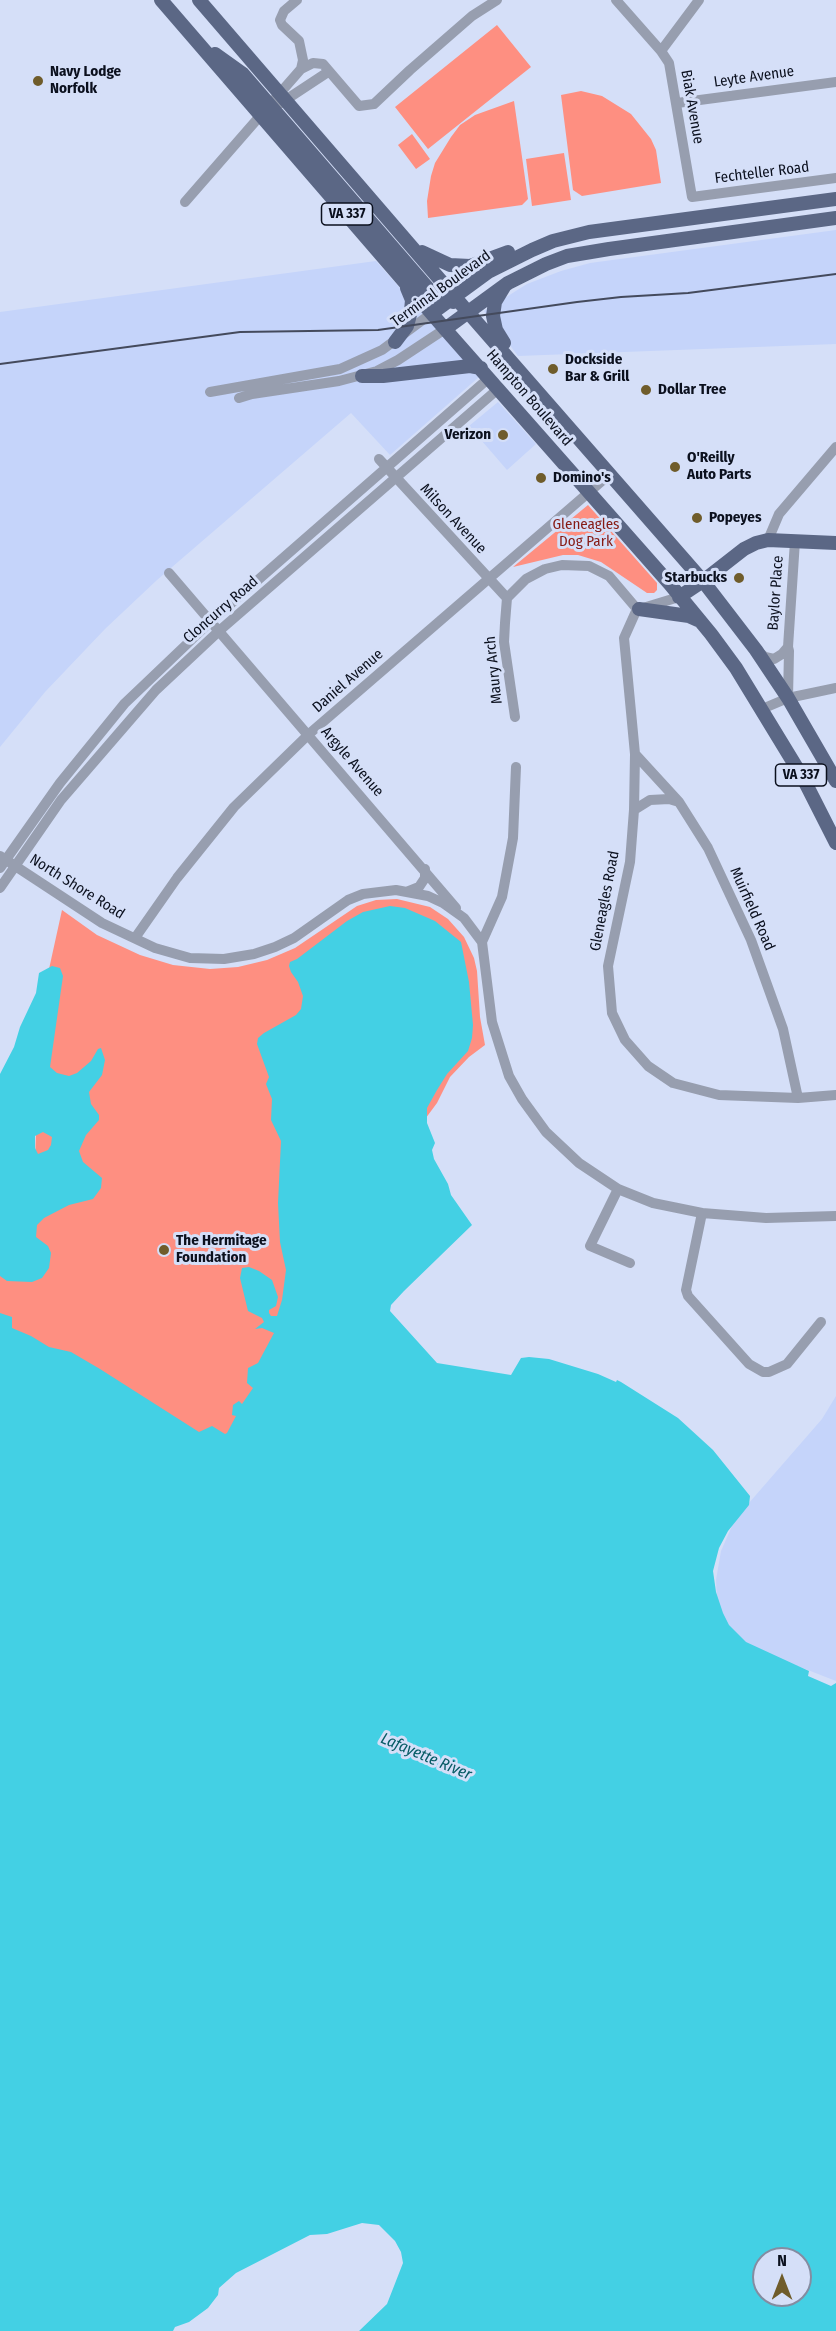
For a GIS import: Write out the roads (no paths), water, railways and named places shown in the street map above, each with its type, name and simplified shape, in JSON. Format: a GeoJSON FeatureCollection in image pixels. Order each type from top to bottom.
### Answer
{"type":"FeatureCollection","features":[{"type":"Feature","properties":{"kind":"main road","name":"Hampton Boulevard"},"geometry":{"type":"LineString","coordinates":[[161,0],[195,39],[267,109],[445,329],[700,622],[736,668],[762,709],[834,834]]}},
{"type":"Feature","properties":{"kind":"main road","name":"Hampton Boulevard"},"geometry":{"type":"LineString","coordinates":[[199,0],[413,247],[457,303],[577,436],[703,582],[756,650],[789,698],[836,782]]}},
{"type":"Feature","properties":{"kind":"main road"},"geometry":{"type":"LineString","coordinates":[[267,109],[430,290],[438,298],[457,303]]}},
{"type":"Feature","properties":{"kind":"main road","name":"Terminal Boulevard"},"geometry":{"type":"LineString","coordinates":[[445,329],[457,303],[488,272],[553,241],[589,232],[836,199]]}},
{"type":"Feature","properties":{"kind":"main road"},"geometry":{"type":"LineString","coordinates":[[413,247],[442,262],[471,266],[484,263],[541,238],[589,225],[631,220],[694,218]]}},
{"type":"Feature","properties":{"kind":"main road","name":"Terminal Boulevard"},"geometry":{"type":"LineString","coordinates":[[432,313],[457,303],[484,299],[508,283],[546,264],[589,252],[836,218]]}},
{"type":"Feature","properties":{"kind":"main road"},"geometry":{"type":"LineString","coordinates":[[395,342],[407,326],[412,306],[410,294],[402,278]]}},
{"type":"Feature","properties":{"kind":"main road"},"geometry":{"type":"LineString","coordinates":[[508,283],[499,293],[494,309],[496,330],[505,344],[567,416],[577,436]]}},
{"type":"Feature","properties":{"kind":"main road"},"geometry":{"type":"LineString","coordinates":[[362,376],[383,376],[471,366],[489,379]]}},
{"type":"Feature","properties":{"kind":"main road"},"geometry":{"type":"LineString","coordinates":[[679,597],[703,582],[744,549],[768,540],[836,543]]}},
{"type":"Feature","properties":{"kind":"main road"},"geometry":{"type":"LineString","coordinates":[[638,609],[689,616],[700,622]]}},
{"type":"Feature","properties":{"kind":"street"},"geometry":{"type":"LineString","coordinates":[[283,96],[301,69],[303,60],[299,42],[280,20],[284,11],[297,0]]}},
{"type":"Feature","properties":{"kind":"street"},"geometry":{"type":"LineString","coordinates":[[301,69],[318,62],[323,64],[359,106],[374,104],[472,16],[497,0]]}},
{"type":"Feature","properties":{"kind":"street"},"geometry":{"type":"LineString","coordinates":[[616,0],[662,51],[699,0]]}},
{"type":"Feature","properties":{"kind":"street","name":"Biak Avenue"},"geometry":{"type":"LineString","coordinates":[[662,51],[669,63],[692,197]]}},
{"type":"Feature","properties":{"kind":"street"},"geometry":{"type":"LineString","coordinates":[[185,202],[267,109],[283,96],[328,72]]}},
{"type":"Feature","properties":{"kind":"street","name":"Leyte Avenue"},"geometry":{"type":"LineString","coordinates":[[677,103],[836,82]]}},
{"type":"Feature","properties":{"kind":"street","name":"Fechteller Road"},"geometry":{"type":"LineString","coordinates":[[692,197],[836,178]]}},
{"type":"Feature","properties":{"kind":"street","name":"Terminal Boulevard"},"geometry":{"type":"LineString","coordinates":[[210,392],[340,369],[395,342],[432,313]]}},
{"type":"Feature","properties":{"kind":"street","name":"Terminal Boulevard"},"geometry":{"type":"LineString","coordinates":[[239,398],[362,376],[398,360],[445,329]]}},
{"type":"Feature","properties":{"kind":"street","name":"Cloncurry Road"},"geometry":{"type":"LineString","coordinates":[[0,888],[5,862],[60,783],[125,703],[382,464],[489,379]]}},
{"type":"Feature","properties":{"kind":"street","name":"Cloncurry Road"},"geometry":{"type":"LineString","coordinates":[[5,862],[61,800],[132,715],[219,631],[395,479],[489,379]]}},
{"type":"Feature","properties":{"kind":"street"},"geometry":{"type":"LineString","coordinates":[[768,540],[779,514],[836,447]]}},
{"type":"Feature","properties":{"kind":"street","name":"Milson Avenue"},"geometry":{"type":"LineString","coordinates":[[382,464],[507,598]]}},
{"type":"Feature","properties":{"kind":"street","name":"Daniel Avenue"},"geometry":{"type":"LineString","coordinates":[[135,938],[177,878],[234,807],[309,734],[610,474]]}},
{"type":"Feature","properties":{"kind":"street","name":"Baylor Place"},"geometry":{"type":"LineString","coordinates":[[789,698],[788,647],[795,541]]}},
{"type":"Feature","properties":{"kind":"street"},"geometry":{"type":"LineString","coordinates":[[507,598],[526,579],[545,569],[562,565],[588,566],[609,576],[638,609],[679,597]]}},
{"type":"Feature","properties":{"kind":"street","name":"Argyle Avenue"},"geometry":{"type":"LineString","coordinates":[[169,573],[425,869],[464,918]]}},
{"type":"Feature","properties":{"kind":"street","name":"Maury Arch"},"geometry":{"type":"LineString","coordinates":[[507,598],[504,642],[515,717]]}},
{"type":"Feature","properties":{"kind":"street","name":"Gleneagles Road"},"geometry":{"type":"LineString","coordinates":[[638,609],[624,638],[635,754],[634,810],[630,862],[608,966],[612,1013],[625,1040],[648,1066],[673,1083],[719,1095],[798,1098],[836,1095]]}},
{"type":"Feature","properties":{"kind":"street","name":"Baylor Place"},"geometry":{"type":"LineString","coordinates":[[756,650],[765,657],[774,659],[788,647]]}},
{"type":"Feature","properties":{"kind":"street"},"geometry":{"type":"LineString","coordinates":[[762,709],[789,698],[836,688]]}},
{"type":"Feature","properties":{"kind":"street","name":"Muirfield Road"},"geometry":{"type":"LineString","coordinates":[[635,754],[679,802],[708,848],[751,940],[783,1029],[798,1098]]}},
{"type":"Feature","properties":{"kind":"street"},"geometry":{"type":"LineString","coordinates":[[482,942],[502,897],[513,838],[516,767]]}},
{"type":"Feature","properties":{"kind":"street"},"geometry":{"type":"LineString","coordinates":[[634,810],[650,800],[669,799],[679,802]]}},
{"type":"Feature","properties":{"kind":"street","name":"North Shore Road"},"geometry":{"type":"LineString","coordinates":[[5,862],[102,923],[171,953],[190,958],[224,959],[275,947],[294,939],[348,900],[363,894],[378,891],[409,891],[443,903],[464,918],[482,942],[494,1033],[509,1076],[522,1099],[558,1145],[595,1175],[618,1189],[653,1203],[702,1213],[766,1218],[836,1216]]}},
{"type":"Feature","properties":{"kind":"street"},"geometry":{"type":"LineString","coordinates":[[409,891],[419,887],[424,879],[425,869]]}},
{"type":"Feature","properties":{"kind":"street"},"geometry":{"type":"LineString","coordinates":[[618,1189],[590,1246],[630,1263]]}},
{"type":"Feature","properties":{"kind":"street"},"geometry":{"type":"LineString","coordinates":[[702,1213],[686,1290],[688,1296],[749,1365],[763,1372],[770,1372],[787,1364],[821,1322]]}},
{"type":"Feature","properties":{"kind":"water","name":"Lafayette River"},"geometry":{"type":"Polygon","coordinates":[[[390,906],[405,908],[435,921],[461,942],[469,982],[472,1038],[468,1051],[447,1074],[427,1108],[427,1123],[435,1143],[432,1150],[434,1159],[448,1184],[451,1195],[472,1225],[404,1291],[391,1305],[390,1311],[437,1363],[511,1375],[521,1358],[549,1359],[616,1382],[617,1380],[678,1418],[713,1450],[750,1496],[749,1505],[728,1531],[719,1548],[713,1571],[716,1592],[729,1625],[746,1642],[809,1671],[808,1676],[831,1686],[836,1683],[836,2331],[359,2331],[387,2304],[403,2263],[401,2252],[395,2241],[379,2225],[362,2223],[327,2234],[310,2235],[236,2273],[219,2288],[218,2295],[208,2308],[189,2322],[175,2327],[173,2331],[0,2331],[0,1313],[12,1317],[12,1328],[49,1347],[71,1352],[199,1432],[212,1426],[227,1433],[236,1416],[232,1415],[233,1405],[239,1401],[242,1404],[253,1388],[247,1383],[248,1368],[258,1363],[274,1333],[262,1328],[255,1329],[264,1322],[262,1318],[248,1311],[240,1278],[242,1268],[249,1267],[259,1271],[272,1280],[278,1297],[276,1306],[269,1310],[271,1316],[277,1316],[282,1300],[286,1270],[280,1242],[278,1203],[281,1141],[271,1120],[272,1099],[266,1084],[269,1077],[257,1044],[258,1038],[296,1015],[301,1009],[303,996],[291,972],[290,962],[363,912],[390,906]]]}},
{"type":"Feature","properties":{"kind":"water"},"geometry":{"type":"Polygon","coordinates":[[[52,966],[60,968],[63,976],[50,1067],[57,1073],[69,1076],[77,1073],[91,1061],[101,1048],[105,1060],[102,1075],[89,1092],[91,1104],[99,1115],[99,1120],[86,1135],[79,1151],[83,1162],[102,1178],[101,1188],[93,1199],[69,1205],[44,1218],[37,1225],[36,1237],[48,1246],[51,1253],[49,1268],[42,1278],[32,1282],[7,1281],[0,1276],[0,1074],[14,1047],[20,1027],[36,993],[39,973],[52,966]],[[43,1132],[35,1136],[35,1148],[38,1154],[48,1150],[52,1137],[43,1132]]]}},
{"type":"Feature","properties":{"kind":"railway"},"geometry":{"type":"LineString","coordinates":[[0,364],[240,332],[378,330],[577,302],[688,293],[836,274]]}},
{"type":"Feature","properties":{"kind":"place","name":"Navy Lodge Norfolk"},"geometry":{"type":"Point","coordinates":[38,81]}},
{"type":"Feature","properties":{"kind":"place","name":"Dockside Bar & Grill"},"geometry":{"type":"Point","coordinates":[553,369]}},
{"type":"Feature","properties":{"kind":"place","name":"Dollar Tree"},"geometry":{"type":"Point","coordinates":[646,390]}},
{"type":"Feature","properties":{"kind":"place","name":"Verizon"},"geometry":{"type":"Point","coordinates":[503,435]}},
{"type":"Feature","properties":{"kind":"place","name":"O'Reilly Auto Parts"},"geometry":{"type":"Point","coordinates":[675,467]}},
{"type":"Feature","properties":{"kind":"place","name":"Domino's"},"geometry":{"type":"Point","coordinates":[541,478]}},
{"type":"Feature","properties":{"kind":"place","name":"Popeyes"},"geometry":{"type":"Point","coordinates":[697,518]}},
{"type":"Feature","properties":{"kind":"place","name":"Starbucks"},"geometry":{"type":"Point","coordinates":[739,578]}},
{"type":"Feature","properties":{"kind":"place","name":"The Hermitage Foundation"},"geometry":{"type":"Point","coordinates":[164,1250]}},
{"type":"Feature","properties":{"kind":"park label","name":"Gleneagles Dog Park"},"geometry":{"type":"Point","coordinates":[586,534]}}]}
